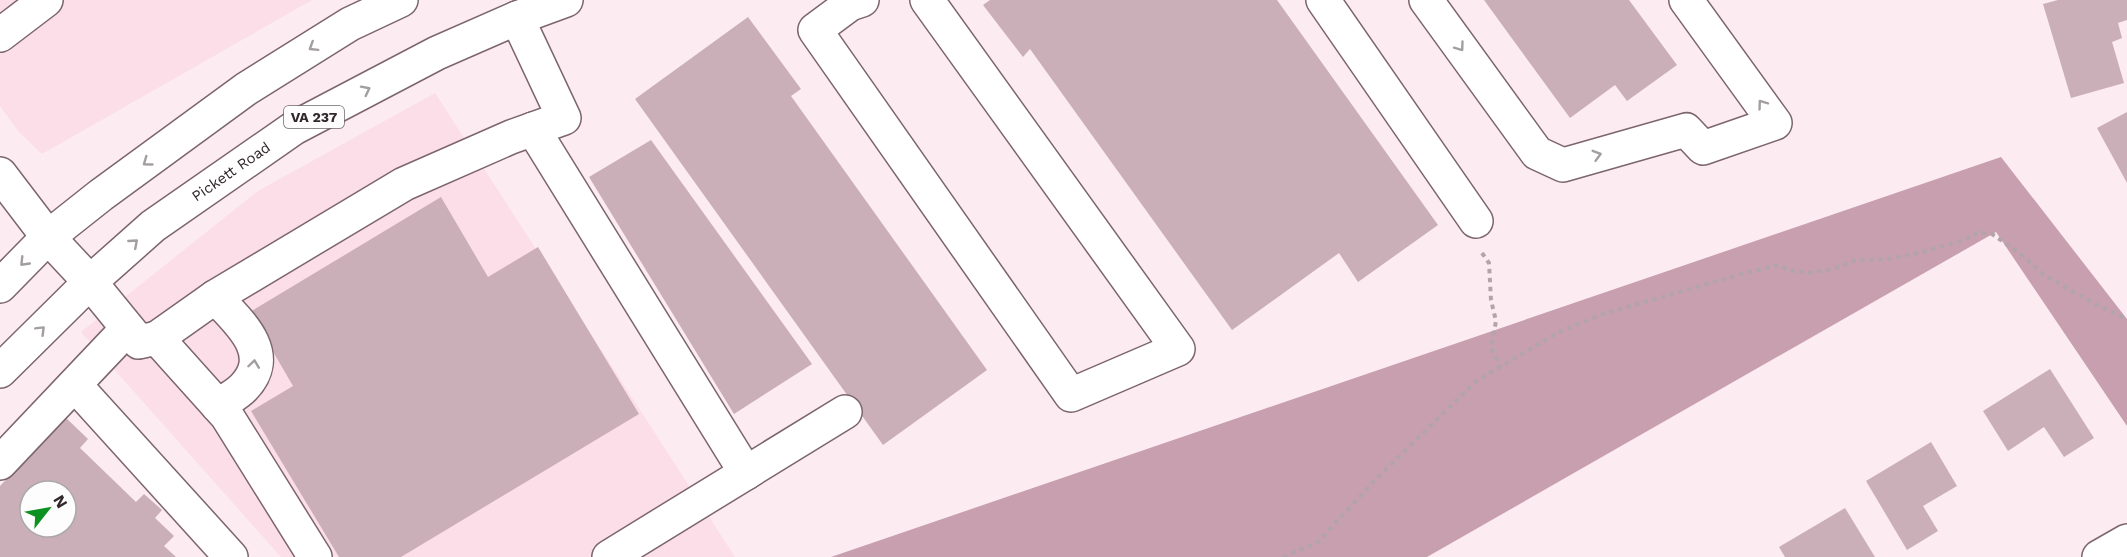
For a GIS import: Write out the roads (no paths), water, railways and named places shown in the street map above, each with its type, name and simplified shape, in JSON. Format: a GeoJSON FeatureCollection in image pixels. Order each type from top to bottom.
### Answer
{"type":"FeatureCollection","features":[{"type":"Feature","properties":{"kind":"main road"},"geometry":{"type":"LineString","coordinates":[[0,35],[46,0]]}},
{"type":"Feature","properties":{"kind":"main road"},"geometry":{"type":"LineString","coordinates":[[0,286],[48,237],[101,195],[246,89],[350,24],[401,0]]}},
{"type":"Feature","properties":{"kind":"main road","name":"Pickett Road"},"geometry":{"type":"LineString","coordinates":[[0,371],[90,282],[153,226],[294,128],[436,53],[517,18],[566,0]]}},
{"type":"Feature","properties":{"kind":"main road"},"geometry":{"type":"LineString","coordinates":[[853,1],[815,30],[1071,395],[1178,349],[927,0]]}},
{"type":"Feature","properties":{"kind":"main road"},"geometry":{"type":"LineString","coordinates":[[1323,0],[1476,221]]}},
{"type":"Feature","properties":{"kind":"main road"},"geometry":{"type":"LineString","coordinates":[[1426,0],[1537,153],[1563,165],[1686,130],[1703,148],[1775,123],[1686,0]]}},
{"type":"Feature","properties":{"kind":"main road"},"geometry":{"type":"LineString","coordinates":[[0,463],[75,385],[142,333],[215,297],[404,184],[463,157],[564,118],[517,18]]}},
{"type":"Feature","properties":{"kind":"main road"},"geometry":{"type":"LineString","coordinates":[[533,129],[746,473]]}},
{"type":"Feature","properties":{"kind":"main road"},"geometry":{"type":"LineString","coordinates":[[0,174],[48,237],[90,282],[227,416],[315,557]]}},
{"type":"Feature","properties":{"kind":"main road"},"geometry":{"type":"LineString","coordinates":[[215,297],[251,337],[256,355],[254,373],[244,387],[218,406]]}},
{"type":"Feature","properties":{"kind":"main road"},"geometry":{"type":"LineString","coordinates":[[75,385],[231,557]]}},
{"type":"Feature","properties":{"kind":"main road"},"geometry":{"type":"LineString","coordinates":[[609,557],[845,412]]}},
{"type":"Feature","properties":{"kind":"main road"},"geometry":{"type":"LineString","coordinates":[[2100,557],[2127,541]]}}]}
